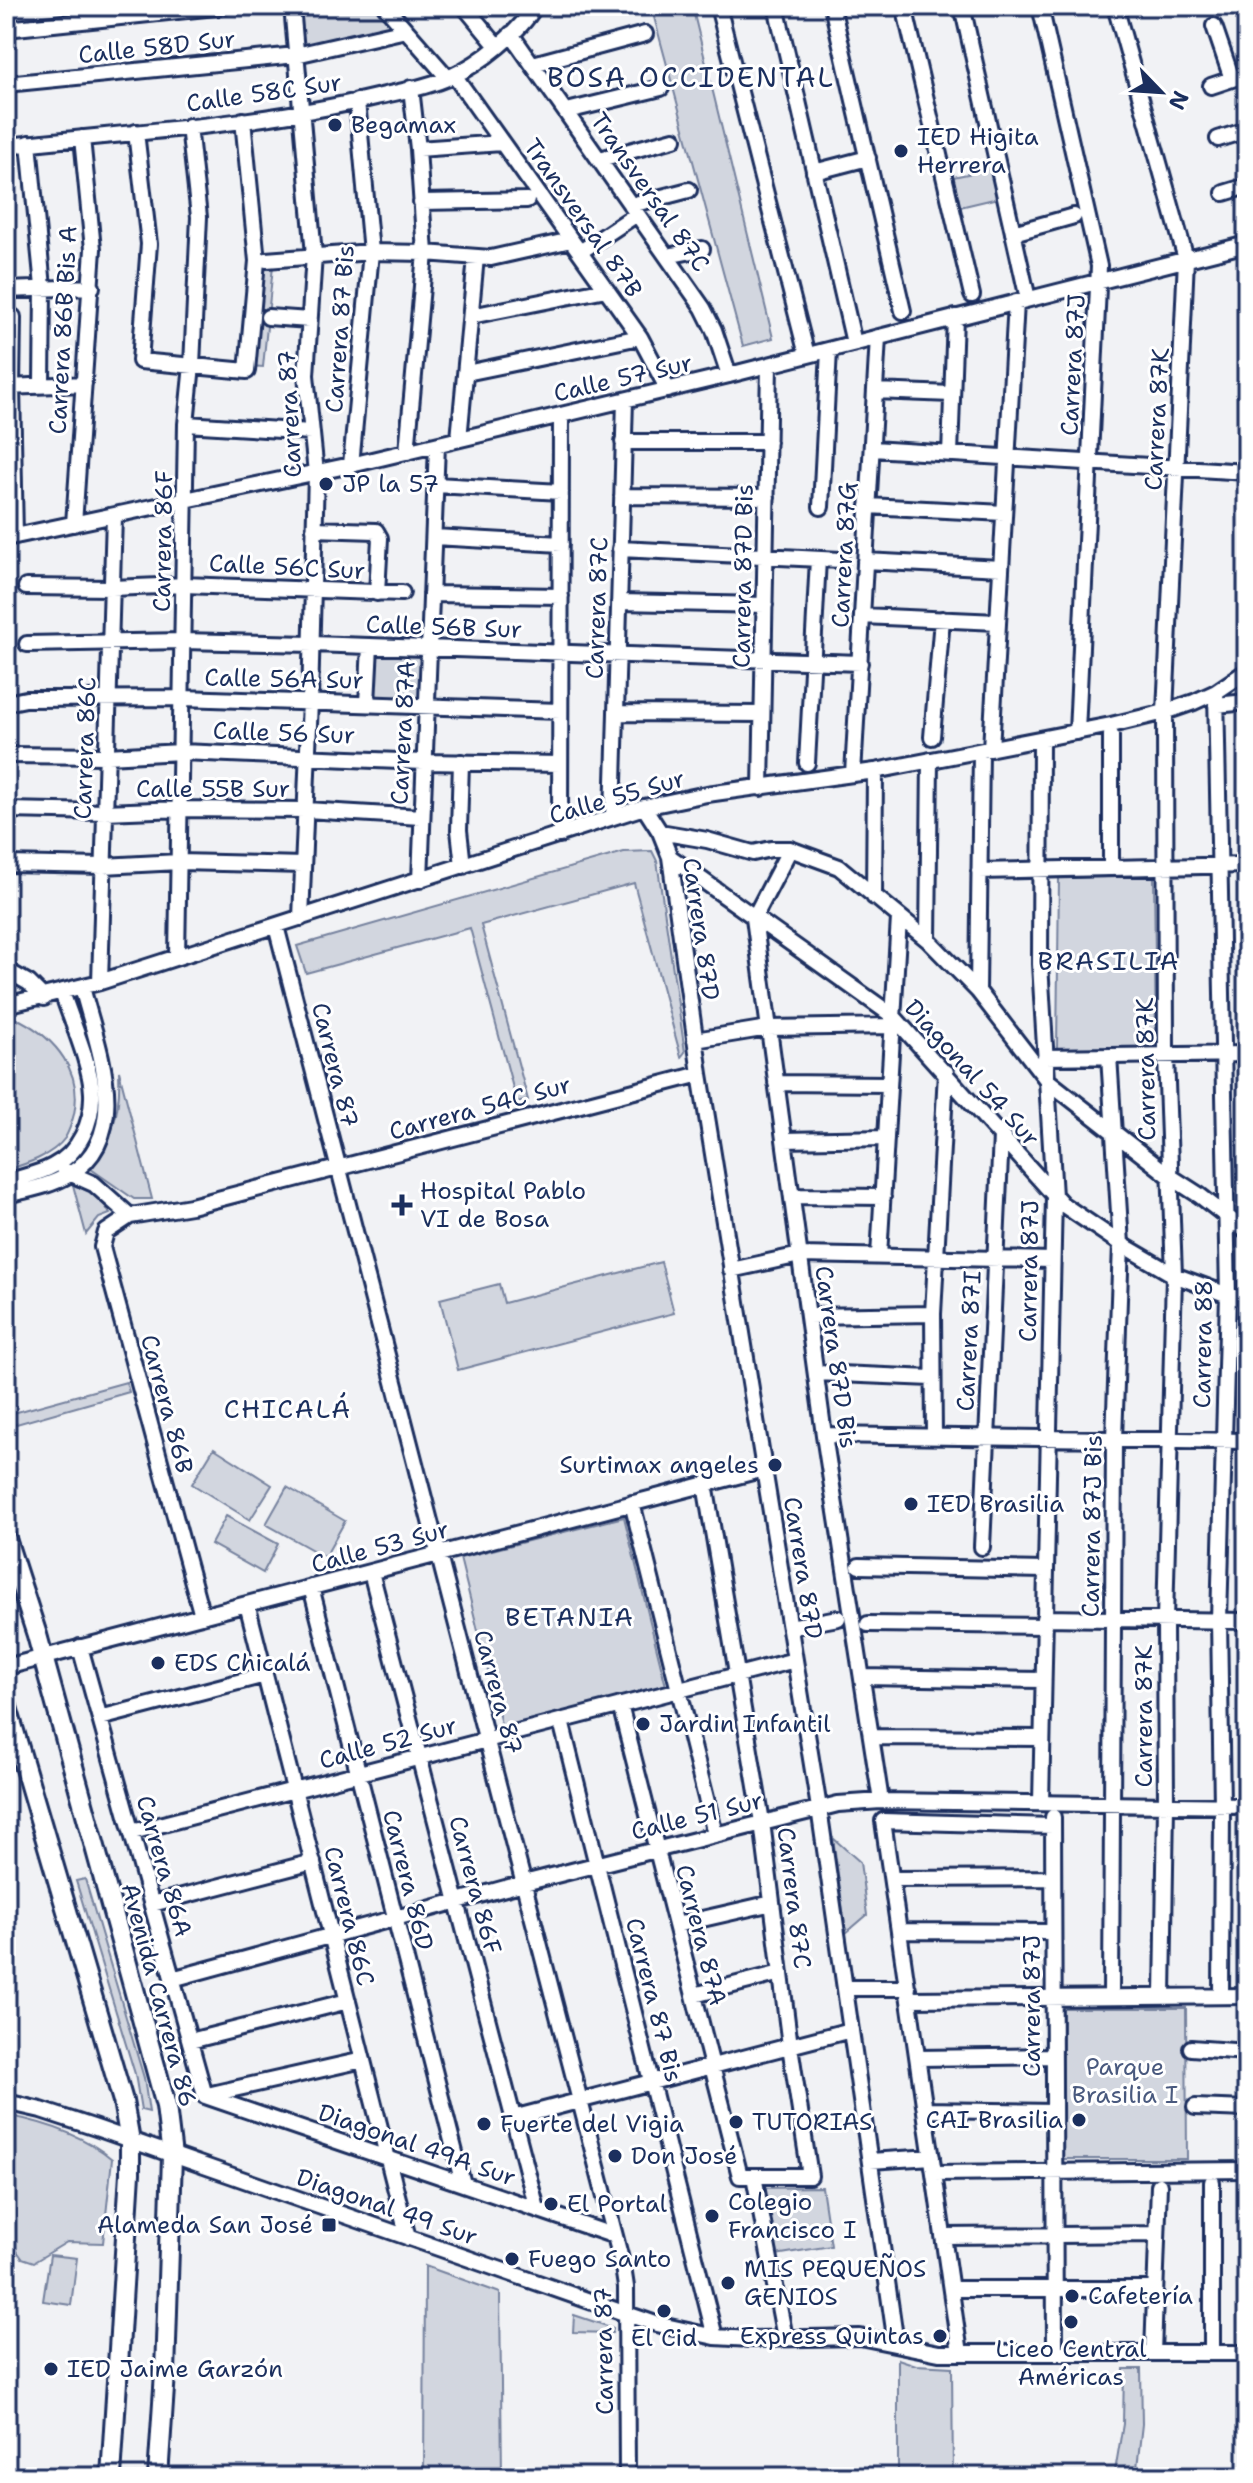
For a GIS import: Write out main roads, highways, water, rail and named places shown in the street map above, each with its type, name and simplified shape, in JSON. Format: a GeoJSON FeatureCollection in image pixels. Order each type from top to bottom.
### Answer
{"type":"FeatureCollection","features":[{"type":"Feature","properties":{"kind":"main road","name":"Avenida Carrera 86"},"geometry":{"type":"LineString","coordinates":[[6,1539],[43,1657],[165,2101],[172,2156],[165,2373],[158,2477]]}},
{"type":"Feature","properties":{"kind":"main road"},"geometry":{"type":"LineString","coordinates":[[6,1704],[123,2101],[130,2141],[129,2202],[111,2477]]}},
{"type":"Feature","properties":{"kind":"place","name":"Begamax"},"geometry":{"type":"Point","coordinates":[335,125]}},
{"type":"Feature","properties":{"kind":"place","name":"IED Higita Herrera"},"geometry":{"type":"Point","coordinates":[901,151]}},
{"type":"Feature","properties":{"kind":"place","name":"JP la 57"},"geometry":{"type":"Point","coordinates":[326,484]}},
{"type":"Feature","properties":{"kind":"place","name":"Hospital Pablo VI de Bosa"},"geometry":{"type":"Point","coordinates":[402,1205]}},
{"type":"Feature","properties":{"kind":"place","name":"Surtimax angeles"},"geometry":{"type":"Point","coordinates":[775,1465]}},
{"type":"Feature","properties":{"kind":"place","name":"IED Brasilia"},"geometry":{"type":"Point","coordinates":[911,1504]}},
{"type":"Feature","properties":{"kind":"place","name":"EDS Chicalá"},"geometry":{"type":"Point","coordinates":[158,1663]}},
{"type":"Feature","properties":{"kind":"place","name":"Jardin Infantil"},"geometry":{"type":"Point","coordinates":[643,1724]}},
{"type":"Feature","properties":{"kind":"place","name":"CAI Brasilia"},"geometry":{"type":"Point","coordinates":[1079,2120]}},
{"type":"Feature","properties":{"kind":"place","name":"TUTORIAS"},"geometry":{"type":"Point","coordinates":[736,2122]}},
{"type":"Feature","properties":{"kind":"place","name":"Fuerte del Vigia"},"geometry":{"type":"Point","coordinates":[484,2124]}},
{"type":"Feature","properties":{"kind":"place","name":"Don José"},"geometry":{"type":"Point","coordinates":[615,2156]}},
{"type":"Feature","properties":{"kind":"place","name":"El Portal"},"geometry":{"type":"Point","coordinates":[551,2204]}},
{"type":"Feature","properties":{"kind":"place","name":"Colegio Francisco I"},"geometry":{"type":"Point","coordinates":[712,2216]}},
{"type":"Feature","properties":{"kind":"place","name":"Alameda San José"},"geometry":{"type":"Point","coordinates":[329,2225]}},
{"type":"Feature","properties":{"kind":"place","name":"Fuego Santo"},"geometry":{"type":"Point","coordinates":[512,2259]}},
{"type":"Feature","properties":{"kind":"place","name":"MIS PEQUEÑOS GENIOS"},"geometry":{"type":"Point","coordinates":[728,2283]}},
{"type":"Feature","properties":{"kind":"place","name":"Cafetería"},"geometry":{"type":"Point","coordinates":[1072,2296]}},
{"type":"Feature","properties":{"kind":"place","name":"El Cid"},"geometry":{"type":"Point","coordinates":[664,2311]}},
{"type":"Feature","properties":{"kind":"place","name":"Liceo Central Américas"},"geometry":{"type":"Point","coordinates":[1071,2322]}},
{"type":"Feature","properties":{"kind":"place","name":"Express Quintas"},"geometry":{"type":"Point","coordinates":[940,2336]}},
{"type":"Feature","properties":{"kind":"place","name":"IED Jaime Garzón"},"geometry":{"type":"Point","coordinates":[51,2369]}},
{"type":"Feature","properties":{"kind":"district","name":"BOSA OCCIDENTAL"},"geometry":{"type":"Point","coordinates":[691,77]}},
{"type":"Feature","properties":{"kind":"district","name":"BRASILIA"},"geometry":{"type":"Point","coordinates":[1109,961]}},
{"type":"Feature","properties":{"kind":"district","name":"CHICALÁ"},"geometry":{"type":"Point","coordinates":[288,1409]}},
{"type":"Feature","properties":{"kind":"district","name":"BETANIA"},"geometry":{"type":"Point","coordinates":[570,1617]}},
{"type":"Feature","properties":{"kind":"park label","name":"Parque Brasilia I"},"geometry":{"type":"Point","coordinates":[1125,2081]}}]}
